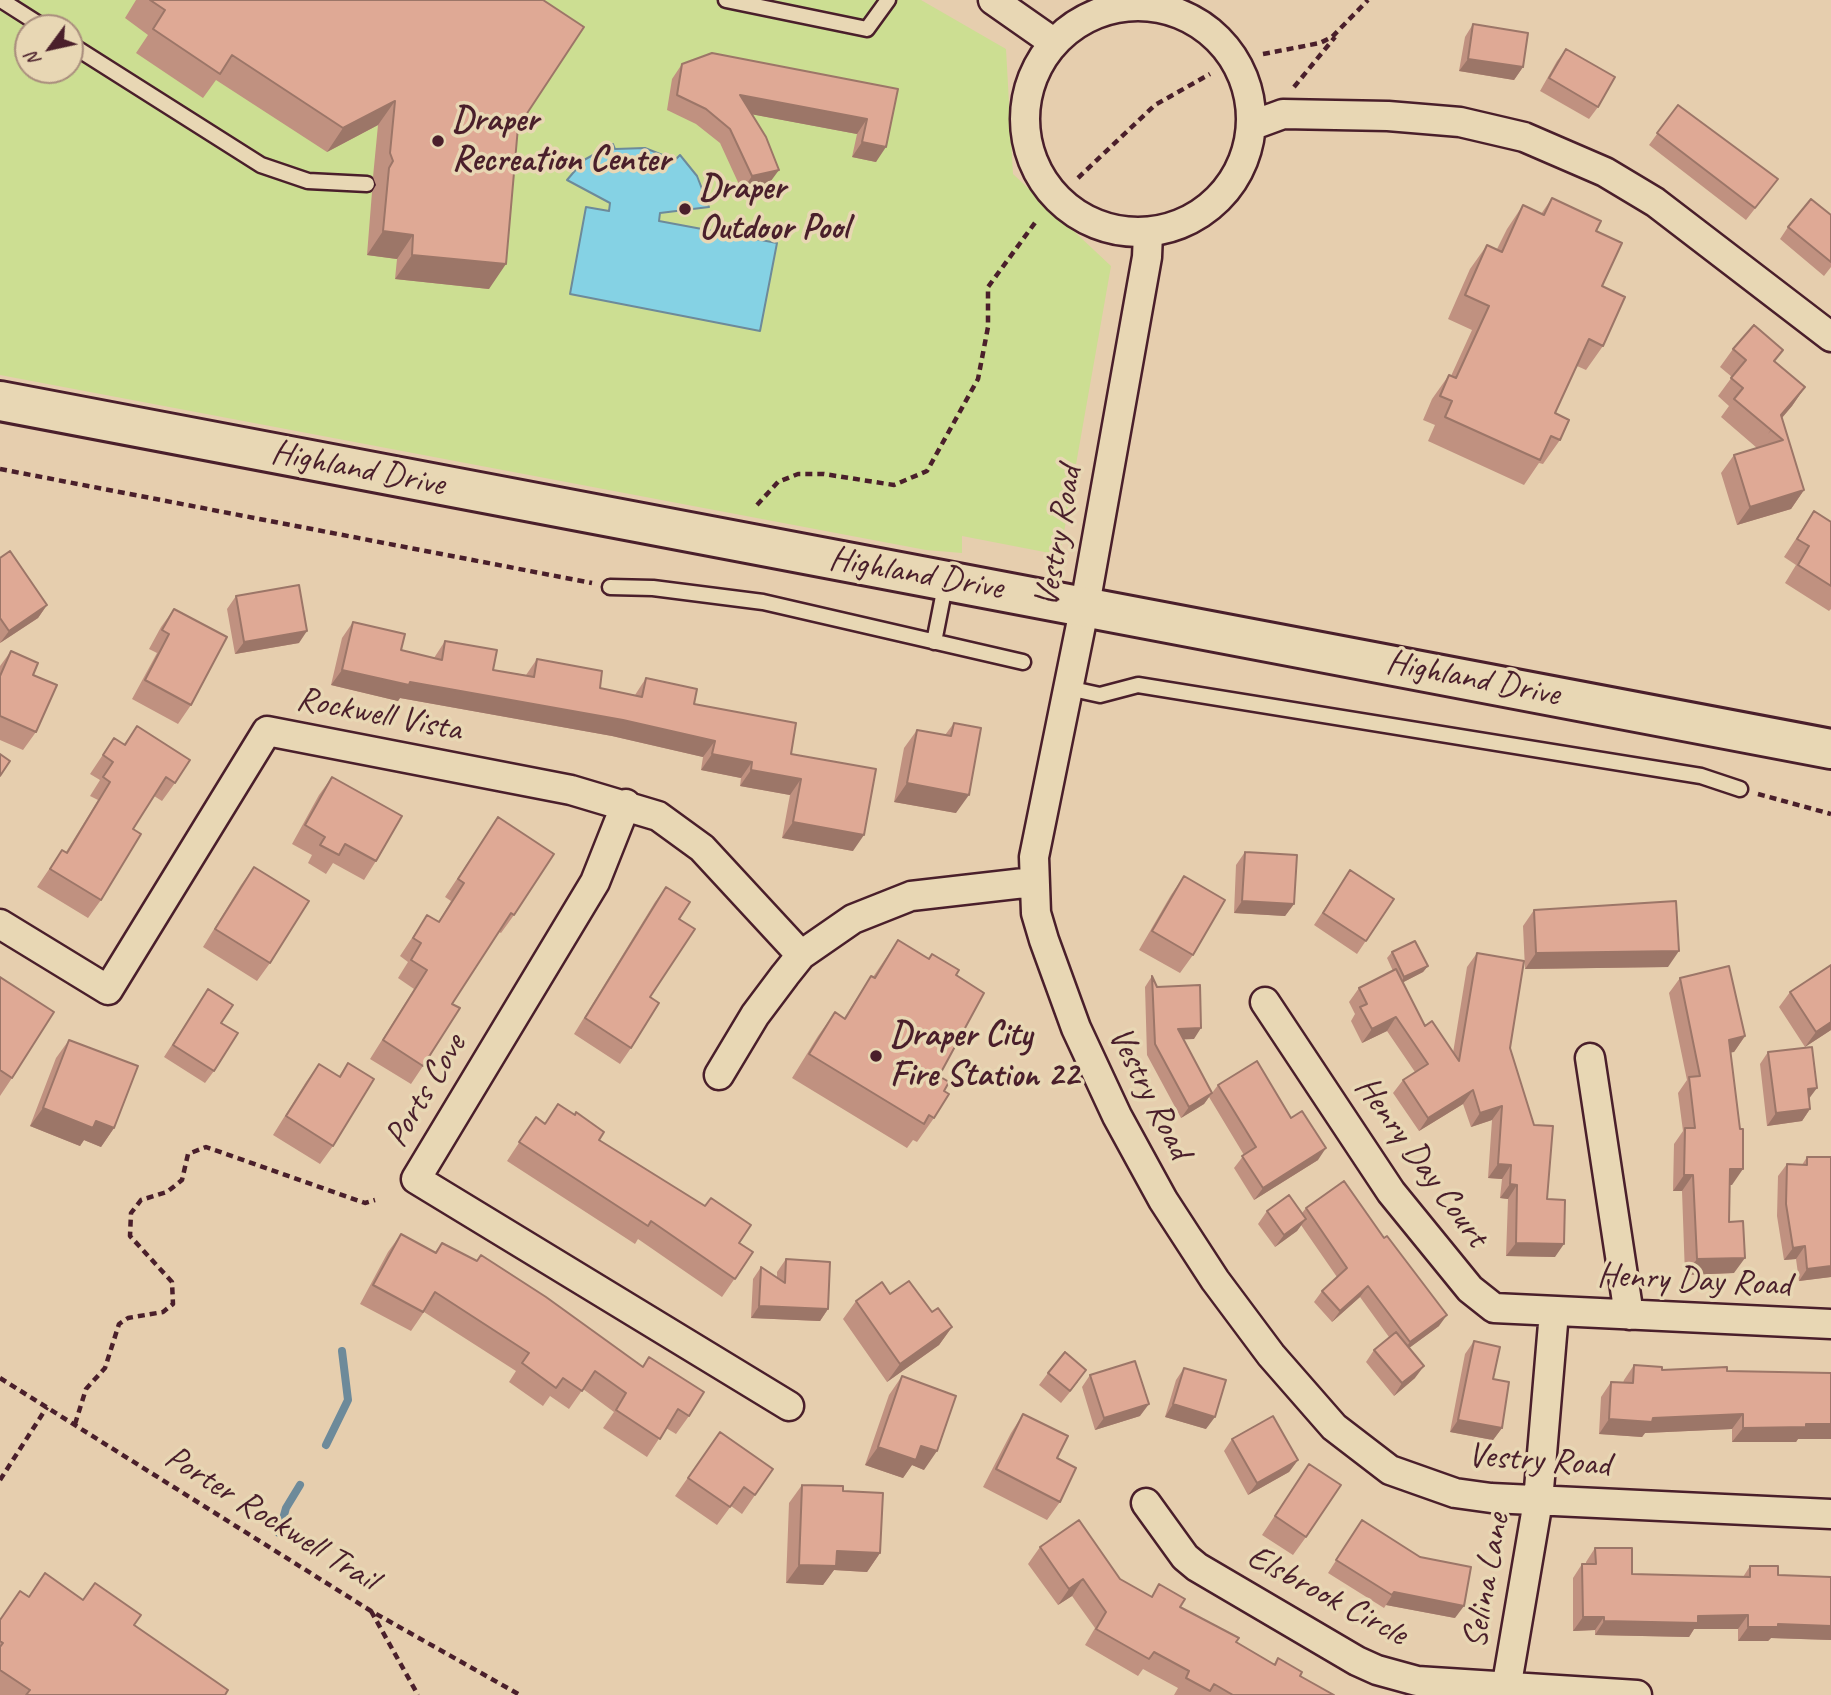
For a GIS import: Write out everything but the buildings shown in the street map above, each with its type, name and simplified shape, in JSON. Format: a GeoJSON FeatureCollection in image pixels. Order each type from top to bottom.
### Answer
{"type":"FeatureCollection","features":[{"type":"Feature","properties":{"kind":"main road","name":"Highland Drive"},"geometry":{"type":"LineString","coordinates":[[0,401],[1085,605],[1831,749]]}},
{"type":"Feature","properties":{"kind":"street"},"geometry":{"type":"LineString","coordinates":[[993,0],[1053,42]]}},
{"type":"Feature","properties":{"kind":"street"},"geometry":{"type":"LineString","coordinates":[[1143,4],[1178,5],[1208,28],[1233,55],[1248,88],[1253,125],[1246,157],[1231,186],[1208,209],[1180,225],[1148,233],[1109,229],[1074,213],[1046,186],[1029,151],[1024,113],[1032,75],[1053,42],[1079,20],[1110,8],[1143,4]]}},
{"type":"Feature","properties":{"kind":"street"},"geometry":{"type":"LineString","coordinates":[[1253,125],[1283,114],[1388,116],[1460,122],[1524,137],[1605,172],[1655,202],[1831,337]]}},
{"type":"Feature","properties":{"kind":"street","name":"Vestry Road"},"geometry":{"type":"LineString","coordinates":[[1148,233],[1147,257],[1085,605],[1041,815],[1033,882],[1044,940],[1076,1028],[1116,1116],[1163,1200],[1215,1280],[1271,1355],[1334,1427],[1390,1471],[1455,1493],[1538,1501],[1831,1514]]}},
{"type":"Feature","properties":{"kind":"street","name":"Rockwell Vista"},"geometry":{"type":"LineString","coordinates":[[0,924],[108,990],[267,731],[571,790],[625,804],[657,816],[702,848],[801,955]]}},
{"type":"Feature","properties":{"kind":"street","name":"Ports Cove"},"geometry":{"type":"LineString","coordinates":[[625,804],[595,882],[416,1179],[789,1406]]}},
{"type":"Feature","properties":{"kind":"street"},"geometry":{"type":"LineString","coordinates":[[719,1075],[755,1015],[801,955],[853,919],[911,895],[1033,882]]}},
{"type":"Feature","properties":{"kind":"street","name":"Henry Day Court"},"geometry":{"type":"LineString","coordinates":[[1265,1002],[1384,1183],[1470,1289],[1494,1308],[1554,1312]]}},
{"type":"Feature","properties":{"kind":"street"},"geometry":{"type":"LineString","coordinates":[[1590,1058],[1629,1315]]}},
{"type":"Feature","properties":{"kind":"street","name":"Selina Lane"},"geometry":{"type":"LineString","coordinates":[[1505,1692],[1538,1501],[1554,1312]]}},
{"type":"Feature","properties":{"kind":"street","name":"Henry Day Road"},"geometry":{"type":"LineString","coordinates":[[1554,1312],[1831,1324]]}},
{"type":"Feature","properties":{"kind":"street","name":"Elsbrook Circle"},"geometry":{"type":"LineString","coordinates":[[1146,1503],[1179,1550],[1197,1567],[1357,1661],[1417,1681],[1505,1692],[1637,1695]]}},
{"type":"Feature","properties":{"kind":"lane"},"geometry":{"type":"LineString","coordinates":[[1,0],[23,14]]}},
{"type":"Feature","properties":{"kind":"lane"},"geometry":{"type":"LineString","coordinates":[[726,0],[867,29],[888,0]]}},
{"type":"Feature","properties":{"kind":"lane"},"geometry":{"type":"LineString","coordinates":[[84,53],[261,165],[308,181],[367,184]]}},
{"type":"Feature","properties":{"kind":"lane"},"geometry":{"type":"LineString","coordinates":[[934,642],[946,580]]}},
{"type":"Feature","properties":{"kind":"lane"},"geometry":{"type":"LineString","coordinates":[[610,587],[653,588],[763,602],[1023,662]]}},
{"type":"Feature","properties":{"kind":"lane"},"geometry":{"type":"LineString","coordinates":[[1068,688],[1100,695],[1138,685],[1701,775],[1740,789]]}},
{"type":"Feature","properties":{"kind":"path"},"geometry":{"type":"LineString","coordinates":[[1290,93],[1304,71],[1368,0]]}},
{"type":"Feature","properties":{"kind":"path"},"geometry":{"type":"LineString","coordinates":[[1264,54],[1320,43],[1340,31]]}},
{"type":"Feature","properties":{"kind":"path"},"geometry":{"type":"LineString","coordinates":[[1078,178],[1155,105],[1210,74]]}},
{"type":"Feature","properties":{"kind":"path"},"geometry":{"type":"LineString","coordinates":[[757,505],[778,482],[798,474],[824,474],[894,485],[928,471],[978,379],[988,327],[988,287],[1037,220]]}},
{"type":"Feature","properties":{"kind":"path"},"geometry":{"type":"LineString","coordinates":[[0,468],[610,587]]}},
{"type":"Feature","properties":{"kind":"path"},"geometry":{"type":"LineString","coordinates":[[1740,789],[1831,814]]}},
{"type":"Feature","properties":{"kind":"path"},"geometry":{"type":"LineString","coordinates":[[75,1424],[86,1389],[105,1368],[119,1324],[128,1318],[163,1312],[173,1304],[172,1282],[130,1236],[131,1213],[141,1200],[167,1192],[182,1180],[187,1154],[206,1147],[365,1203],[376,1200]]}},
{"type":"Feature","properties":{"kind":"path","name":"Porter Rockwell Trail"},"geometry":{"type":"LineString","coordinates":[[0,1378],[371,1611],[520,1695]]}},
{"type":"Feature","properties":{"kind":"path"},"geometry":{"type":"LineString","coordinates":[[0,1480],[47,1407]]}},
{"type":"Feature","properties":{"kind":"path"},"geometry":{"type":"LineString","coordinates":[[371,1611],[418,1695]]}},
{"type":"Feature","properties":{"kind":"green space"},"geometry":{"type":"Polygon","coordinates":[[[0,0],[921,0],[1006,49],[1013,174],[1111,266],[1060,555],[962,536],[962,553],[926,550],[0,375],[0,0]]]}},
{"type":"Feature","properties":{"kind":"water"},"geometry":{"type":"Polygon","coordinates":[[[613,144],[615,149],[645,148],[675,160],[680,155],[697,176],[709,207],[660,213],[659,221],[777,243],[760,331],[570,294],[586,207],[609,211],[610,203],[567,180],[584,160],[613,144]]]}},
{"type":"Feature","properties":{"kind":"waterway"},"geometry":{"type":"LineString","coordinates":[[326,1445],[348,1400],[342,1351]]}},
{"type":"Feature","properties":{"kind":"waterway"},"geometry":{"type":"LineString","coordinates":[[279,1533],[286,1508],[300,1485]]}},
{"type":"Feature","properties":{"kind":"place","name":"Draper Recreation Center"},"geometry":{"type":"Point","coordinates":[438,141]}},
{"type":"Feature","properties":{"kind":"place","name":"Draper Outdoor Pool"},"geometry":{"type":"Point","coordinates":[685,209]}},
{"type":"Feature","properties":{"kind":"place","name":"Draper City Fire Station 22"},"geometry":{"type":"Point","coordinates":[876,1056]}}]}
